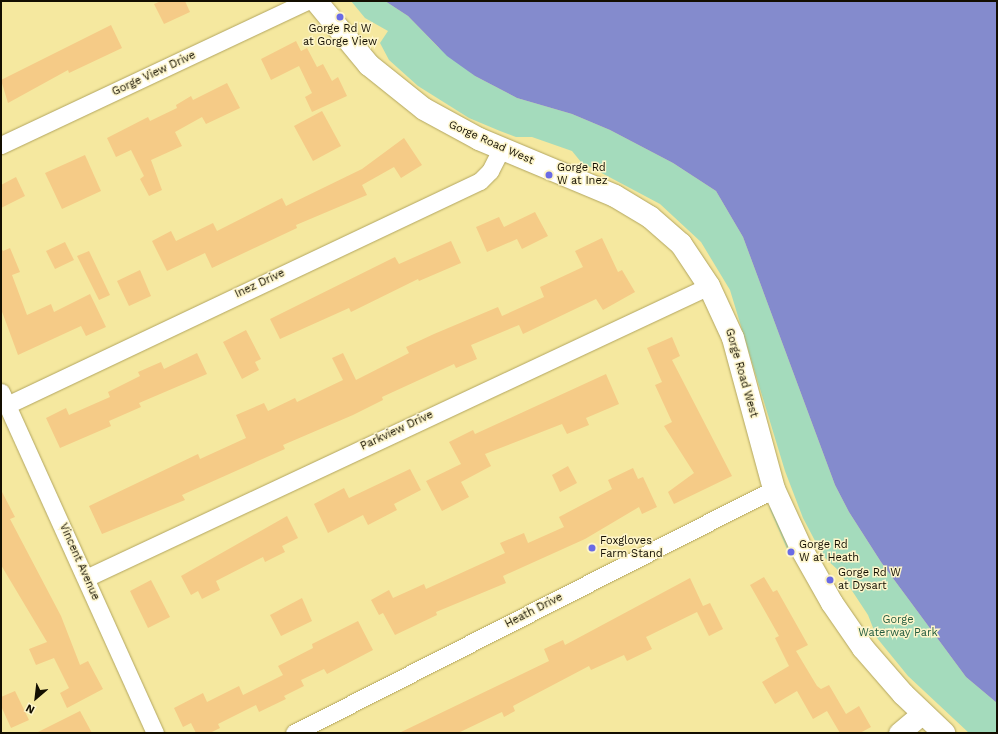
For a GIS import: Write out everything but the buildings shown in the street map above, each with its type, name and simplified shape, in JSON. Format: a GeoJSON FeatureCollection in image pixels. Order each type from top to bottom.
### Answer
{"type":"FeatureCollection","features":[{"type":"Feature","properties":{"kind":"main road","name":"Gorge Road West"},"geometry":{"type":"LineString","coordinates":[[316,1],[358,53],[394,86],[437,118],[501,149],[593,185],[633,206],[681,244],[709,286],[733,338],[774,488],[832,603],[883,673],[944,733]]}},
{"type":"Feature","properties":{"kind":"street","name":"Gorge View Drive"},"geometry":{"type":"LineString","coordinates":[[1,145],[307,1]]}},
{"type":"Feature","properties":{"kind":"street","name":"Inez Drive"},"geometry":{"type":"LineString","coordinates":[[4,399],[480,181],[490,171],[501,149]]}},
{"type":"Feature","properties":{"kind":"street","name":"Parkview Drive"},"geometry":{"type":"LineString","coordinates":[[86,578],[709,286]]}},
{"type":"Feature","properties":{"kind":"street","name":"Vincent Avenue"},"geometry":{"type":"LineString","coordinates":[[4,399],[155,733]]}},
{"type":"Feature","properties":{"kind":"street","name":"Heath Drive"},"geometry":{"type":"LineString","coordinates":[[294,733],[774,488]]}},
{"type":"Feature","properties":{"kind":"street"},"geometry":{"type":"LineString","coordinates":[[899,733],[923,713]]}},
{"type":"Feature","properties":{"kind":"green space","name":"Gorge Waterway Park"},"geometry":{"type":"Polygon","coordinates":[[[351,1],[385,1],[408,16],[438,47],[475,76],[517,98],[572,114],[610,130],[673,163],[716,191],[743,237],[835,485],[849,512],[881,562],[966,677],[997,703],[997,733],[969,733],[908,676],[877,638],[868,615],[839,571],[823,556],[803,518],[785,471],[730,290],[701,242],[660,204],[581,162],[572,151],[532,137],[516,137],[469,118],[418,86],[389,60],[380,43],[388,31],[365,18],[351,1]]]}},
{"type":"Feature","properties":{"kind":"green space"},"geometry":{"type":"Polygon","coordinates":[[[769,507],[774,511],[792,550],[788,551],[769,507]]]}},
{"type":"Feature","properties":{"kind":"water"},"geometry":{"type":"Polygon","coordinates":[[[385,1],[997,1],[997,703],[966,677],[881,562],[849,512],[835,485],[743,237],[716,191],[673,163],[610,130],[572,114],[517,98],[475,76],[447,56],[408,16],[385,1]]]}},
{"type":"Feature","properties":{"kind":"place","name":"Gorge Rd W at Gorge View"},"geometry":{"type":"Point","coordinates":[340,17]}},
{"type":"Feature","properties":{"kind":"place","name":"Gorge Rd W at Inez"},"geometry":{"type":"Point","coordinates":[549,175]}},
{"type":"Feature","properties":{"kind":"place","name":"Foxgloves Farm Stand"},"geometry":{"type":"Point","coordinates":[592,548]}},
{"type":"Feature","properties":{"kind":"place","name":"Gorge Rd W at Heath"},"geometry":{"type":"Point","coordinates":[791,552]}},
{"type":"Feature","properties":{"kind":"place","name":"Gorge Rd W at Dysart"},"geometry":{"type":"Point","coordinates":[830,580]}}]}
